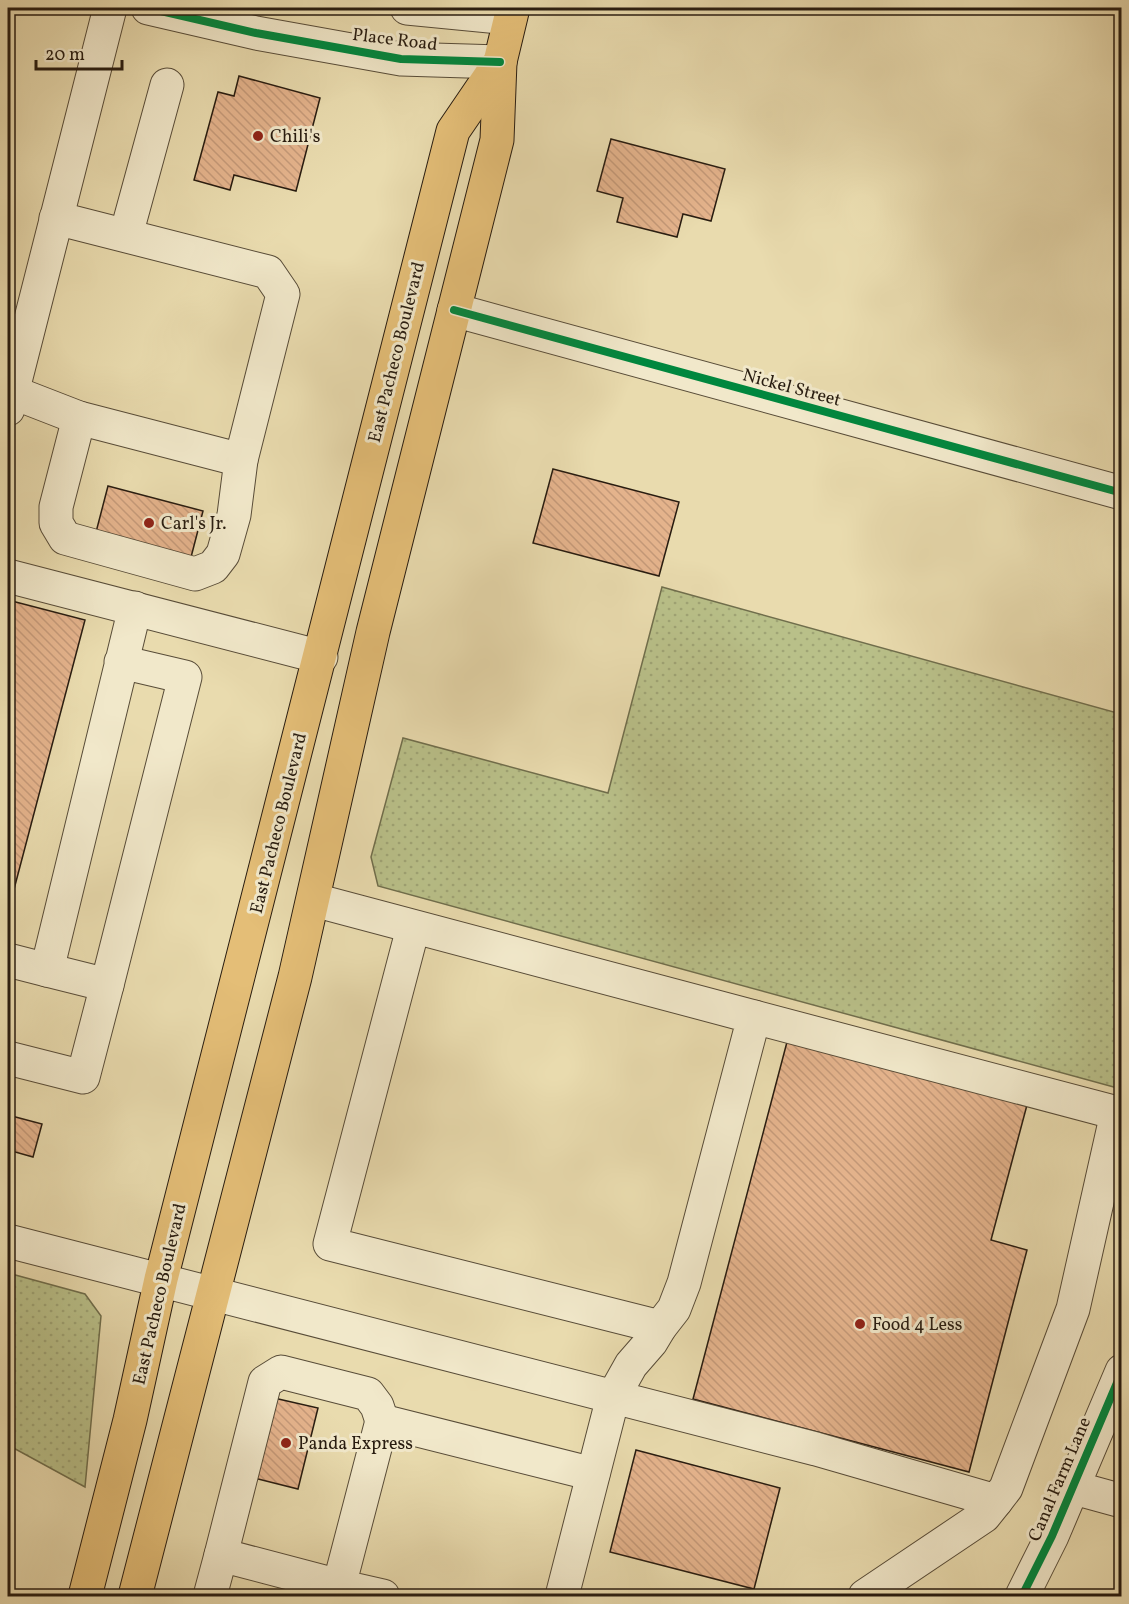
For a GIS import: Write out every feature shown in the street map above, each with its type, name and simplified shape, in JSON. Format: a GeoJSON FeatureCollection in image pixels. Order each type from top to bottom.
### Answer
{"type":"FeatureCollection","features":[{"type":"Feature","properties":{"kind":"highway","name":"East Pacheco Boulevard"},"geometry":{"type":"LineString","coordinates":[[135,1596],[314,900],[373,632],[497,140],[500,62],[512,13]]}},
{"type":"Feature","properties":{"kind":"highway","name":"East Pacheco Boulevard"},"geometry":{"type":"LineString","coordinates":[[85,1596],[130,1420],[161,1279],[453,131],[500,62]]}},
{"type":"Feature","properties":{"kind":"street"},"geometry":{"type":"LineString","coordinates":[[110,8],[10,400],[241,460]]}},
{"type":"Feature","properties":{"kind":"street","name":"Place Road"},"geometry":{"type":"LineString","coordinates":[[148,8],[256,33],[401,59],[500,62]]}},
{"type":"Feature","properties":{"kind":"street","name":"Place Road"},"geometry":{"type":"LineString","coordinates":[[407,8],[512,13]]}},
{"type":"Feature","properties":{"kind":"street"},"geometry":{"type":"LineString","coordinates":[[126,235],[167,85]]}},
{"type":"Feature","properties":{"kind":"street"},"geometry":{"type":"LineString","coordinates":[[57,218],[268,272],[283,294],[241,460],[234,515],[223,554],[213,567],[195,574],[87,546],[65,538],[56,523],[56,507],[79,418]]}},
{"type":"Feature","properties":{"kind":"street","name":"Nickel Street"},"geometry":{"type":"LineString","coordinates":[[454,310],[1122,493]]}},
{"type":"Feature","properties":{"kind":"street"},"geometry":{"type":"LineString","coordinates":[[8,576],[321,657]]}},
{"type":"Feature","properties":{"kind":"street"},"geometry":{"type":"LineString","coordinates":[[47,970],[135,608]]}},
{"type":"Feature","properties":{"kind":"street"},"geometry":{"type":"LineString","coordinates":[[8,1058],[82,1077],[185,677],[121,662]]}},
{"type":"Feature","properties":{"kind":"street"},"geometry":{"type":"LineString","coordinates":[[314,900],[1117,1113],[1073,1309],[1006,1488],[984,1516],[865,1596]]}},
{"type":"Feature","properties":{"kind":"street"},"geometry":{"type":"LineString","coordinates":[[413,928],[330,1244],[660,1327]]}},
{"type":"Feature","properties":{"kind":"street"},"geometry":{"type":"LineString","coordinates":[[8,960],[107,985]]}},
{"type":"Feature","properties":{"kind":"street"},"geometry":{"type":"LineString","coordinates":[[562,1596],[613,1397],[631,1365],[651,1342],[674,1309],[684,1283],[753,1017]]}},
{"type":"Feature","properties":{"kind":"street"},"geometry":{"type":"LineString","coordinates":[[8,1241],[827,1452],[996,1501]]}},
{"type":"Feature","properties":{"kind":"street","name":"Canal Farm Lane"},"geometry":{"type":"LineString","coordinates":[[1022,1596],[1052,1536],[1122,1371]]}},
{"type":"Feature","properties":{"kind":"street"},"geometry":{"type":"LineString","coordinates":[[210,1596],[265,1382],[281,1372],[368,1394],[377,1406],[382,1421],[322,1587]]}},
{"type":"Feature","properties":{"kind":"street"},"geometry":{"type":"LineString","coordinates":[[382,1421],[593,1474]]}},
{"type":"Feature","properties":{"kind":"street"},"geometry":{"type":"LineString","coordinates":[[1071,1487],[1122,1501]]}},
{"type":"Feature","properties":{"kind":"street"},"geometry":{"type":"LineString","coordinates":[[221,1555],[322,1587],[383,1596]]}},
{"type":"Feature","properties":{"kind":"green space"},"geometry":{"type":"Polygon","coordinates":[[[662,587],[1121,714],[1121,1089],[378,886],[371,857],[403,738],[608,793],[662,587]]]}},
{"type":"Feature","properties":{"kind":"green space"},"geometry":{"type":"Polygon","coordinates":[[[8,1273],[85,1294],[101,1316],[85,1487],[8,1445],[8,1273]]]}},
{"type":"Feature","properties":{"kind":"building","name":"Chili's"},"geometry":{"type":"Polygon","coordinates":[[[239,76],[320,98],[296,191],[234,175],[230,190],[194,180],[218,92],[234,96],[239,76]]]}},
{"type":"Feature","properties":{"kind":"building"},"geometry":{"type":"Polygon","coordinates":[[[611,139],[725,169],[711,221],[683,214],[677,237],[617,222],[623,198],[597,191],[611,139]]]}},
{"type":"Feature","properties":{"kind":"building"},"geometry":{"type":"Polygon","coordinates":[[[553,469],[679,502],[659,576],[533,543],[553,469]]]}},
{"type":"Feature","properties":{"kind":"building","name":"Carl's Jr."},"geometry":{"type":"Polygon","coordinates":[[[108,486],[203,511],[190,561],[95,536],[108,486]]]}},
{"type":"Feature","properties":{"kind":"building"},"geometry":{"type":"Polygon","coordinates":[[[8,600],[85,620],[8,912],[8,600]]]}},
{"type":"Feature","properties":{"kind":"building","name":"Food 4 Less"},"geometry":{"type":"Polygon","coordinates":[[[787,1042],[1027,1105],[991,1240],[1027,1250],[969,1472],[693,1399],[787,1042]]]}},
{"type":"Feature","properties":{"kind":"building"},"geometry":{"type":"Polygon","coordinates":[[[8,1115],[42,1124],[33,1157],[8,1150],[8,1115]]]}},
{"type":"Feature","properties":{"kind":"building","name":"Panda Express"},"geometry":{"type":"Polygon","coordinates":[[[274,1398],[318,1408],[298,1489],[254,1478],[274,1398]]]}},
{"type":"Feature","properties":{"kind":"building"},"geometry":{"type":"Polygon","coordinates":[[[636,1450],[780,1488],[754,1589],[610,1552],[636,1450]]]}},
{"type":"Feature","properties":{"kind":"cycle path"},"geometry":{"type":"LineString","coordinates":[[148,8],[256,33],[401,59],[500,62]]}},
{"type":"Feature","properties":{"kind":"cycle path"},"geometry":{"type":"LineString","coordinates":[[454,310],[1122,493]]}},
{"type":"Feature","properties":{"kind":"cycle path"},"geometry":{"type":"LineString","coordinates":[[1022,1596],[1052,1536],[1122,1371]]}},
{"type":"Feature","properties":{"kind":"place","name":"Chili's"},"geometry":{"type":"Point","coordinates":[258,136]}},
{"type":"Feature","properties":{"kind":"place","name":"Carl's Jr."},"geometry":{"type":"Point","coordinates":[149,523]}},
{"type":"Feature","properties":{"kind":"place","name":"Food 4 Less"},"geometry":{"type":"Point","coordinates":[860,1324]}},
{"type":"Feature","properties":{"kind":"place","name":"Panda Express"},"geometry":{"type":"Point","coordinates":[286,1443]}}]}
